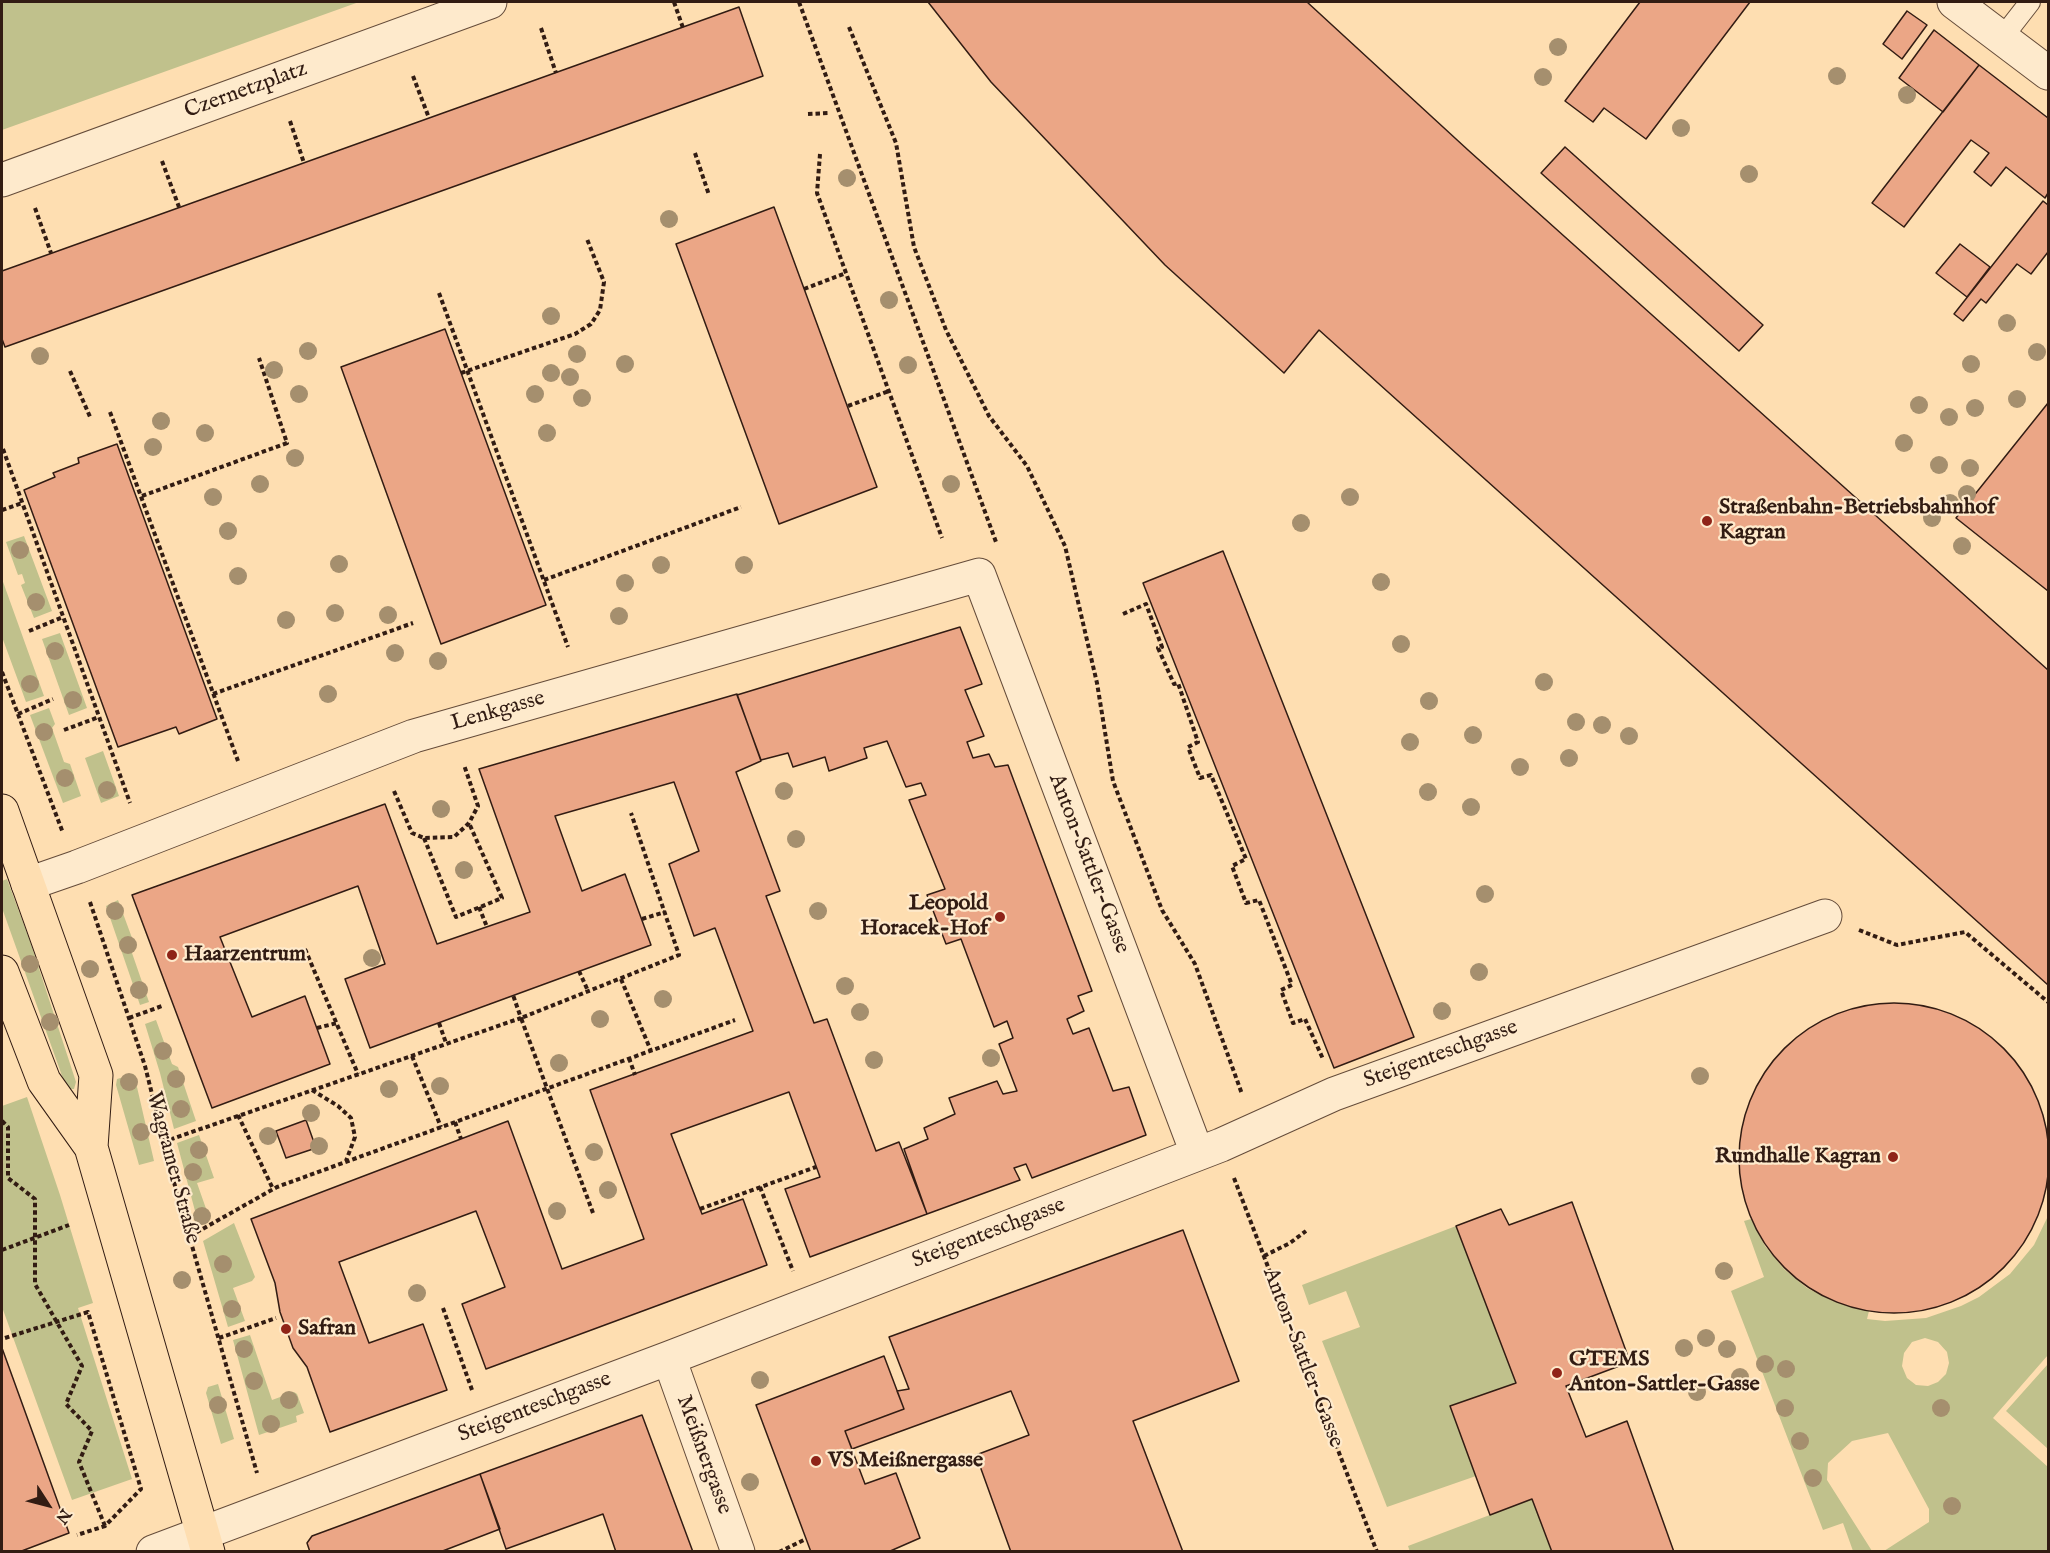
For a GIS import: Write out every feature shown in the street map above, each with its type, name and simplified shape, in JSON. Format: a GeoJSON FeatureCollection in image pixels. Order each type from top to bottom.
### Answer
{"type":"FeatureCollection","features":[{"type":"Feature","properties":{"kind":"main road"},"geometry":{"type":"LineString","coordinates":[[2,811],[96,1075],[91,1147]]}},
{"type":"Feature","properties":{"kind":"main road"},"geometry":{"type":"LineString","coordinates":[[2,972],[44,1080],[91,1147],[206,1542]]}},
{"type":"Feature","properties":{"kind":"street","name":"Czernetzplatz"},"geometry":{"type":"LineString","coordinates":[[2,180],[490,2]]}},
{"type":"Feature","properties":{"kind":"street"},"geometry":{"type":"LineString","coordinates":[[1954,2],[2049,73]]}},
{"type":"Feature","properties":{"kind":"street","name":"Lenkgasse"},"geometry":{"type":"LineString","coordinates":[[28,884],[414,736],[980,575]]}},
{"type":"Feature","properties":{"kind":"street","name":"Anton-Sattler-Gasse"},"geometry":{"type":"LineString","coordinates":[[980,575],[1197,1154]]}},
{"type":"Feature","properties":{"kind":"street","name":"Steigenteschgasse"},"geometry":{"type":"LineString","coordinates":[[153,1551],[206,1542],[669,1358],[1221,1145],[1334,1094],[1825,916]]}},
{"type":"Feature","properties":{"kind":"street","name":"Meißnergasse"},"geometry":{"type":"LineString","coordinates":[[669,1358],[738,1551]]}},
{"type":"Feature","properties":{"kind":"lane"},"geometry":{"type":"LineString","coordinates":[[2002,38],[2030,2]]}},
{"type":"Feature","properties":{"kind":"path"},"geometry":{"type":"LineString","coordinates":[[674,2],[682,28]]}},
{"type":"Feature","properties":{"kind":"path"},"geometry":{"type":"LineString","coordinates":[[849,27],[896,143],[914,247],[946,330],[988,416],[1027,466],[1065,546],[1097,683],[1113,781],[1162,909],[1195,964],[1246,1103]]}},
{"type":"Feature","properties":{"kind":"path"},"geometry":{"type":"LineString","coordinates":[[541,28],[556,73]]}},
{"type":"Feature","properties":{"kind":"path"},"geometry":{"type":"LineString","coordinates":[[413,76],[429,118]]}},
{"type":"Feature","properties":{"kind":"path"},"geometry":{"type":"LineString","coordinates":[[808,114],[829,113]]}},
{"type":"Feature","properties":{"kind":"path"},"geometry":{"type":"LineString","coordinates":[[290,121],[304,162]]}},
{"type":"Feature","properties":{"kind":"path"},"geometry":{"type":"LineString","coordinates":[[695,153],[709,195]]}},
{"type":"Feature","properties":{"kind":"path"},"geometry":{"type":"LineString","coordinates":[[820,154],[817,192],[942,538]]}},
{"type":"Feature","properties":{"kind":"path"},"geometry":{"type":"LineString","coordinates":[[162,161],[179,207]]}},
{"type":"Feature","properties":{"kind":"path"},"geometry":{"type":"LineString","coordinates":[[34,207],[51,253]]}},
{"type":"Feature","properties":{"kind":"path"},"geometry":{"type":"LineString","coordinates":[[461,373],[575,334],[591,324],[600,310],[604,282],[587,239]]}},
{"type":"Feature","properties":{"kind":"path"},"geometry":{"type":"LineString","coordinates":[[804,289],[846,273]]}},
{"type":"Feature","properties":{"kind":"path"},"geometry":{"type":"LineString","coordinates":[[439,293],[568,647]]}},
{"type":"Feature","properties":{"kind":"path"},"geometry":{"type":"LineString","coordinates":[[139,494],[287,443],[259,358]]}},
{"type":"Feature","properties":{"kind":"path"},"geometry":{"type":"LineString","coordinates":[[70,371],[91,419]]}},
{"type":"Feature","properties":{"kind":"path"},"geometry":{"type":"LineString","coordinates":[[848,406],[889,391]]}},
{"type":"Feature","properties":{"kind":"path"},"geometry":{"type":"LineString","coordinates":[[110,412],[201,668],[238,762]]}},
{"type":"Feature","properties":{"kind":"path"},"geometry":{"type":"LineString","coordinates":[[3,449],[130,803]]}},
{"type":"Feature","properties":{"kind":"path"},"geometry":{"type":"LineString","coordinates":[[2,510],[22,503]]}},
{"type":"Feature","properties":{"kind":"path"},"geometry":{"type":"LineString","coordinates":[[544,580],[741,507]]}},
{"type":"Feature","properties":{"kind":"path"},"geometry":{"type":"LineString","coordinates":[[527,555],[534,552]]}},
{"type":"Feature","properties":{"kind":"path"},"geometry":{"type":"LineString","coordinates":[[1123,614],[1146,604],[1162,647],[1158,648],[1174,684],[1178,683],[1198,742],[1188,747],[1200,778],[1211,775],[1246,859],[1232,866],[1246,903],[1259,900],[1292,985],[1281,990],[1293,1023],[1305,1019],[1324,1062]]}},
{"type":"Feature","properties":{"kind":"path"},"geometry":{"type":"LineString","coordinates":[[29,631],[63,617]]}},
{"type":"Feature","properties":{"kind":"path"},"geometry":{"type":"LineString","coordinates":[[213,694],[412,623]]}},
{"type":"Feature","properties":{"kind":"path"},"geometry":{"type":"LineString","coordinates":[[2,672],[65,836]]}},
{"type":"Feature","properties":{"kind":"path"},"geometry":{"type":"LineString","coordinates":[[18,714],[53,699]]}},
{"type":"Feature","properties":{"kind":"path"},"geometry":{"type":"LineString","coordinates":[[64,730],[99,717]]}},
{"type":"Feature","properties":{"kind":"path"},"geometry":{"type":"LineString","coordinates":[[394,790],[412,832],[424,838],[454,837],[470,823],[478,806],[464,765]]}},
{"type":"Feature","properties":{"kind":"path"},"geometry":{"type":"LineString","coordinates":[[163,1142],[521,1018],[679,955],[631,813]]}},
{"type":"Feature","properties":{"kind":"path"},"geometry":{"type":"LineString","coordinates":[[424,838],[456,916],[502,898],[470,823]]}},
{"type":"Feature","properties":{"kind":"path","name":"Wagramer Straße"},"geometry":{"type":"LineString","coordinates":[[87,893],[145,1066],[163,1142],[252,1456]]}},
{"type":"Feature","properties":{"kind":"path"},"geometry":{"type":"LineString","coordinates":[[479,907],[487,927]]}},
{"type":"Feature","properties":{"kind":"path"},"geometry":{"type":"LineString","coordinates":[[642,919],[665,912]]}},
{"type":"Feature","properties":{"kind":"path"},"geometry":{"type":"LineString","coordinates":[[1825,916],[1897,945],[1965,932],[2049,1002]]}},
{"type":"Feature","properties":{"kind":"path"},"geometry":{"type":"LineString","coordinates":[[305,949],[358,1074]]}},
{"type":"Feature","properties":{"kind":"path"},"geometry":{"type":"LineString","coordinates":[[579,971],[588,991]]}},
{"type":"Feature","properties":{"kind":"path"},"geometry":{"type":"LineString","coordinates":[[621,979],[651,1051]]}},
{"type":"Feature","properties":{"kind":"path"},"geometry":{"type":"LineString","coordinates":[[513,995],[593,1213]]}},
{"type":"Feature","properties":{"kind":"path"},"geometry":{"type":"LineString","coordinates":[[129,1018],[162,1006]]}},
{"type":"Feature","properties":{"kind":"path"},"geometry":{"type":"LineString","coordinates":[[190,1236],[273,1189],[735,1020]]}},
{"type":"Feature","properties":{"kind":"path"},"geometry":{"type":"LineString","coordinates":[[317,1028],[337,1023]]}},
{"type":"Feature","properties":{"kind":"path"},"geometry":{"type":"LineString","coordinates":[[439,1023],[446,1043]]}},
{"type":"Feature","properties":{"kind":"path"},"geometry":{"type":"LineString","coordinates":[[412,1056],[441,1127]]}},
{"type":"Feature","properties":{"kind":"path"},"geometry":{"type":"LineString","coordinates":[[629,1058],[635,1075]]}},
{"type":"Feature","properties":{"kind":"path"},"geometry":{"type":"LineString","coordinates":[[312,1090],[338,1106],[351,1118],[355,1137],[345,1162]]}},
{"type":"Feature","properties":{"kind":"path"},"geometry":{"type":"LineString","coordinates":[[238,1115],[273,1189]]}},
{"type":"Feature","properties":{"kind":"path"},"geometry":{"type":"LineString","coordinates":[[2,1121],[8,1127],[8,1178],[34,1199],[35,1284],[82,1366],[66,1404],[92,1431],[79,1462],[105,1526]]}},
{"type":"Feature","properties":{"kind":"path"},"geometry":{"type":"LineString","coordinates":[[455,1122],[461,1139]]}},
{"type":"Feature","properties":{"kind":"path"},"geometry":{"type":"LineString","coordinates":[[700,1209],[816,1167]]}},
{"type":"Feature","properties":{"kind":"path","name":"Anton-Sattler-Gasse"},"geometry":{"type":"LineString","coordinates":[[1231,1172],[1377,1551]]}},
{"type":"Feature","properties":{"kind":"path"},"geometry":{"type":"LineString","coordinates":[[760,1187],[793,1272]]}},
{"type":"Feature","properties":{"kind":"path"},"geometry":{"type":"LineString","coordinates":[[2,1250],[69,1225]]}},
{"type":"Feature","properties":{"kind":"path"},"geometry":{"type":"LineString","coordinates":[[1264,1256],[1290,1243],[1306,1231]]}},
{"type":"Feature","properties":{"kind":"path"},"geometry":{"type":"LineString","coordinates":[[443,1308],[472,1390]]}},
{"type":"Feature","properties":{"kind":"path"},"geometry":{"type":"LineString","coordinates":[[5,1338],[88,1312],[141,1489],[105,1526],[77,1535]]}},
{"type":"Feature","properties":{"kind":"path"},"geometry":{"type":"LineString","coordinates":[[219,1338],[276,1318]]}},
{"type":"Feature","properties":{"kind":"path"},"geometry":{"type":"LineString","coordinates":[[779,1551],[806,1539]]}},
{"type":"Feature","properties":{"kind":"green space"},"geometry":{"type":"Polygon","coordinates":[[[2,2],[359,2],[2,130],[2,2]]]}},
{"type":"Feature","properties":{"kind":"green space"},"geometry":{"type":"Polygon","coordinates":[[[24,536],[52,611],[34,618],[21,585],[25,583],[22,574],[18,575],[6,542],[24,536]]]}},
{"type":"Feature","properties":{"kind":"green space"},"geometry":{"type":"Polygon","coordinates":[[[2,579],[44,696],[26,702],[2,637],[2,579]]]}},
{"type":"Feature","properties":{"kind":"green space"},"geometry":{"type":"Polygon","coordinates":[[[60,633],[87,708],[69,715],[42,639],[60,633]]]}},
{"type":"Feature","properties":{"kind":"green space"},"geometry":{"type":"Polygon","coordinates":[[[49,708],[55,724],[52,728],[64,762],[70,764],[81,796],[63,803],[30,715],[49,708]]]}},
{"type":"Feature","properties":{"kind":"green space"},"geometry":{"type":"Polygon","coordinates":[[[103,751],[119,796],[101,803],[85,758],[103,751]]]}},
{"type":"Feature","properties":{"kind":"green space"},"geometry":{"type":"Polygon","coordinates":[[[7,879],[30,941],[76,1082],[74,1089],[66,1087],[2,908],[2,881],[7,879]]]}},
{"type":"Feature","properties":{"kind":"green space"},"geometry":{"type":"Polygon","coordinates":[[[118,900],[135,946],[132,953],[149,1002],[140,1005],[106,906],[118,900]]]}},
{"type":"Feature","properties":{"kind":"green space"},"geometry":{"type":"Polygon","coordinates":[[[156,1020],[172,1064],[178,1067],[196,1121],[174,1129],[145,1024],[156,1020]]]}},
{"type":"Feature","properties":{"kind":"green space"},"geometry":{"type":"Polygon","coordinates":[[[134,1074],[154,1161],[139,1165],[116,1085],[117,1079],[134,1074]]]}},
{"type":"Feature","properties":{"kind":"green space"},"geometry":{"type":"Polygon","coordinates":[[[27,1097],[93,1303],[78,1308],[132,1479],[72,1500],[2,1307],[2,1106],[27,1097]]]}},
{"type":"Feature","properties":{"kind":"green space"},"geometry":{"type":"Polygon","coordinates":[[[199,1135],[214,1178],[197,1183],[210,1220],[199,1226],[177,1143],[199,1135]]]}},
{"type":"Feature","properties":{"kind":"green space"},"geometry":{"type":"Polygon","coordinates":[[[2048,1216],[2048,1355],[1993,1418],[2048,1467],[2048,1551],[1884,1551],[1929,1522],[1929,1509],[1888,1433],[1852,1441],[1828,1463],[1827,1480],[1872,1551],[1853,1551],[1843,1523],[1823,1530],[1731,1291],[1764,1277],[1744,1221],[1751,1219],[1765,1246],[1784,1269],[1807,1288],[1833,1301],[1869,1311],[1867,1319],[1885,1321],[1926,1318],[1979,1297],[2010,1274],[2034,1245],[2048,1216]],[[1925,1338],[1912,1342],[1904,1353],[1902,1366],[1907,1378],[1916,1385],[1928,1386],[1938,1382],[1946,1374],[1949,1363],[1947,1352],[1938,1342],[1925,1338]]]}},
{"type":"Feature","properties":{"kind":"green space"},"geometry":{"type":"Polygon","coordinates":[[[234,1223],[255,1277],[252,1281],[233,1288],[245,1321],[228,1327],[203,1241],[234,1223]]]}},
{"type":"Feature","properties":{"kind":"green space"},"geometry":{"type":"Polygon","coordinates":[[[1456,1226],[1516,1383],[1450,1406],[1476,1476],[1387,1507],[1322,1341],[1360,1327],[1346,1291],[1309,1305],[1302,1285],[1456,1226]]]}},
{"type":"Feature","properties":{"kind":"green space"},"geometry":{"type":"Polygon","coordinates":[[[250,1335],[272,1400],[294,1392],[297,1394],[304,1413],[296,1416],[297,1422],[259,1435],[233,1340],[250,1335]]]}},
{"type":"Feature","properties":{"kind":"green space"},"geometry":{"type":"Polygon","coordinates":[[[2048,1364],[2048,1449],[2006,1411],[2048,1364]]]}},
{"type":"Feature","properties":{"kind":"green space"},"geometry":{"type":"Polygon","coordinates":[[[218,1384],[234,1439],[221,1444],[206,1393],[208,1387],[218,1384]]]}},
{"type":"Feature","properties":{"kind":"green space"},"geometry":{"type":"Polygon","coordinates":[[[1532,1499],[1552,1551],[1410,1552],[1408,1546],[1532,1499]]]}},
{"type":"Feature","properties":{"kind":"building","name":"Straßenbahn-Betriebsbahnhof Kagran"},"geometry":{"type":"Polygon","coordinates":[[[928,2],[1307,2],[1468,150],[2048,670],[2048,985],[1319,330],[1284,373],[1165,265],[991,82],[928,2]]]}},
{"type":"Feature","properties":{"kind":"building"},"geometry":{"type":"Polygon","coordinates":[[[1640,2],[1750,2],[1646,139],[1604,108],[1593,122],[1565,101],[1640,2]]]}},
{"type":"Feature","properties":{"kind":"building"},"geometry":{"type":"Polygon","coordinates":[[[739,7],[763,76],[5,347],[2,339],[2,271],[739,7]]]}},
{"type":"Feature","properties":{"kind":"building"},"geometry":{"type":"Polygon","coordinates":[[[1907,11],[1927,25],[1902,59],[1883,44],[1907,11]]]}},
{"type":"Feature","properties":{"kind":"building"},"geometry":{"type":"Polygon","coordinates":[[[1934,30],[1979,65],[1943,112],[1899,78],[1934,30]]]}},
{"type":"Feature","properties":{"kind":"building"},"geometry":{"type":"Polygon","coordinates":[[[1979,65],[2048,118],[2048,193],[2045,198],[2006,167],[1991,186],[1974,172],[1989,153],[1971,140],[1904,227],[1872,203],[1979,65]]]}},
{"type":"Feature","properties":{"kind":"building"},"geometry":{"type":"Polygon","coordinates":[[[1565,147],[1763,325],[1739,351],[1541,173],[1565,147]]]}},
{"type":"Feature","properties":{"kind":"building"},"geometry":{"type":"Polygon","coordinates":[[[2043,201],[2048,205],[2048,252],[2031,274],[2017,264],[1986,303],[1981,299],[1963,321],[1954,314],[2043,201]]]}},
{"type":"Feature","properties":{"kind":"building"},"geometry":{"type":"Polygon","coordinates":[[[774,207],[877,487],[779,524],[676,244],[774,207]]]}},
{"type":"Feature","properties":{"kind":"building"},"geometry":{"type":"Polygon","coordinates":[[[1960,244],[1990,267],[1967,297],[1936,273],[1960,244]]]}},
{"type":"Feature","properties":{"kind":"building"},"geometry":{"type":"Polygon","coordinates":[[[445,329],[546,605],[441,644],[341,367],[445,329]]]}},
{"type":"Feature","properties":{"kind":"building"},"geometry":{"type":"Polygon","coordinates":[[[2048,403],[2048,591],[1956,518],[2048,403]]]}},
{"type":"Feature","properties":{"kind":"building"},"geometry":{"type":"Polygon","coordinates":[[[117,444],[217,719],[179,734],[176,727],[118,747],[24,490],[55,477],[53,473],[79,463],[78,458],[117,444]]]}},
{"type":"Feature","properties":{"kind":"building"},"geometry":{"type":"Polygon","coordinates":[[[1223,551],[1414,1037],[1334,1068],[1143,583],[1223,551]]]}},
{"type":"Feature","properties":{"kind":"building","name":"Leopold Horacek-Hof"},"geometry":{"type":"Polygon","coordinates":[[[960,627],[982,684],[965,690],[984,736],[967,742],[973,758],[989,754],[995,767],[1008,765],[1092,991],[1078,996],[1084,1011],[1067,1019],[1073,1034],[1089,1028],[1113,1091],[1129,1087],[1146,1135],[1032,1178],[1026,1164],[1014,1168],[1020,1180],[927,1214],[904,1149],[928,1139],[924,1128],[955,1114],[949,1098],[997,1081],[1003,1094],[1017,1091],[999,1044],[1013,1038],[1007,1021],[994,1027],[961,939],[946,944],[927,895],[945,889],[909,800],[926,795],[921,783],[906,787],[887,741],[864,748],[867,758],[829,771],[825,757],[793,767],[788,753],[761,760],[737,695],[960,627]]]}},
{"type":"Feature","properties":{"kind":"building"},"geometry":{"type":"Polygon","coordinates":[[[737,694],[761,761],[736,772],[780,891],[766,896],[814,1023],[827,1019],[876,1151],[899,1142],[927,1214],[810,1257],[785,1189],[820,1177],[789,1092],[671,1134],[702,1214],[743,1199],[767,1265],[486,1369],[462,1304],[505,1287],[476,1211],[339,1262],[369,1343],[423,1324],[447,1390],[330,1432],[307,1367],[293,1348],[280,1312],[275,1283],[251,1219],[508,1121],[562,1269],[644,1239],[590,1090],[753,1031],[715,928],[694,936],[669,864],[699,851],[674,782],[555,816],[582,891],[625,874],[651,945],[370,1048],[345,979],[385,964],[358,886],[220,937],[252,1017],[305,996],[330,1064],[212,1108],[132,895],[385,804],[437,944],[530,912],[479,769],[737,694]]]}},
{"type":"Feature","properties":{"kind":"building","name":"Rundhalle Kagran"},"geometry":{"type":"Polygon","coordinates":[[[1894,1003],[1939,1009],[1967,1021],[2004,1048],[2031,1085],[2043,1113],[2049,1158],[2043,1203],[2031,1231],[2004,1268],[1967,1295],[1939,1307],[1894,1313],[1849,1307],[1821,1295],[1784,1268],[1757,1231],[1745,1203],[1739,1158],[1745,1113],[1757,1085],[1784,1048],[1821,1021],[1849,1009],[1894,1003]]]}},
{"type":"Feature","properties":{"kind":"building"},"geometry":{"type":"Polygon","coordinates":[[[306,1120],[316,1148],[286,1158],[276,1131],[306,1120]]]}},
{"type":"Feature","properties":{"kind":"building","name":"GTEMS Anton-Sattler-Gasse"},"geometry":{"type":"Polygon","coordinates":[[[1572,1202],[1630,1362],[1566,1386],[1586,1437],[1627,1421],[1674,1552],[1552,1552],[1532,1499],[1490,1515],[1450,1406],[1516,1383],[1456,1226],[1501,1209],[1509,1225],[1572,1202]]]}},
{"type":"Feature","properties":{"kind":"building"},"geometry":{"type":"Polygon","coordinates":[[[1183,1230],[1239,1381],[1133,1421],[1183,1552],[1011,1552],[976,1455],[1029,1435],[1011,1391],[852,1449],[845,1431],[904,1409],[897,1391],[909,1389],[889,1337],[1183,1230]]]}},
{"type":"Feature","properties":{"kind":"building"},"geometry":{"type":"Polygon","coordinates":[[[2,1348],[69,1533],[19,1552],[2,1552],[2,1348]]]}},
{"type":"Feature","properties":{"kind":"building","name":"VS Meißnergasse"},"geometry":{"type":"Polygon","coordinates":[[[884,1356],[904,1409],[845,1431],[865,1484],[896,1473],[920,1538],[888,1552],[811,1552],[756,1405],[884,1356]]]}},
{"type":"Feature","properties":{"kind":"building"},"geometry":{"type":"Polygon","coordinates":[[[642,1415],[693,1552],[616,1552],[603,1514],[506,1549],[480,1474],[642,1415]]]}},
{"type":"Feature","properties":{"kind":"building"},"geometry":{"type":"Polygon","coordinates":[[[480,1474],[500,1529],[440,1552],[310,1552],[307,1543],[312,1536],[480,1474]]]}},
{"type":"Feature","properties":{"kind":"place","name":"Straßenbahn-Betriebsbahnhof Kagran"},"geometry":{"type":"Point","coordinates":[1707,521]}},
{"type":"Feature","properties":{"kind":"place","name":"Leopold Horacek-Hof"},"geometry":{"type":"Point","coordinates":[1000,917]}},
{"type":"Feature","properties":{"kind":"place","name":"Haarzentrum"},"geometry":{"type":"Point","coordinates":[172,955]}},
{"type":"Feature","properties":{"kind":"place","name":"Rundhalle Kagran"},"geometry":{"type":"Point","coordinates":[1893,1157]}},
{"type":"Feature","properties":{"kind":"place","name":"Safran"},"geometry":{"type":"Point","coordinates":[286,1329]}},
{"type":"Feature","properties":{"kind":"place","name":"GTEMS Anton-Sattler-Gasse"},"geometry":{"type":"Point","coordinates":[1557,1373]}},
{"type":"Feature","properties":{"kind":"place","name":"VS Meißnergasse"},"geometry":{"type":"Point","coordinates":[816,1461]}}]}
